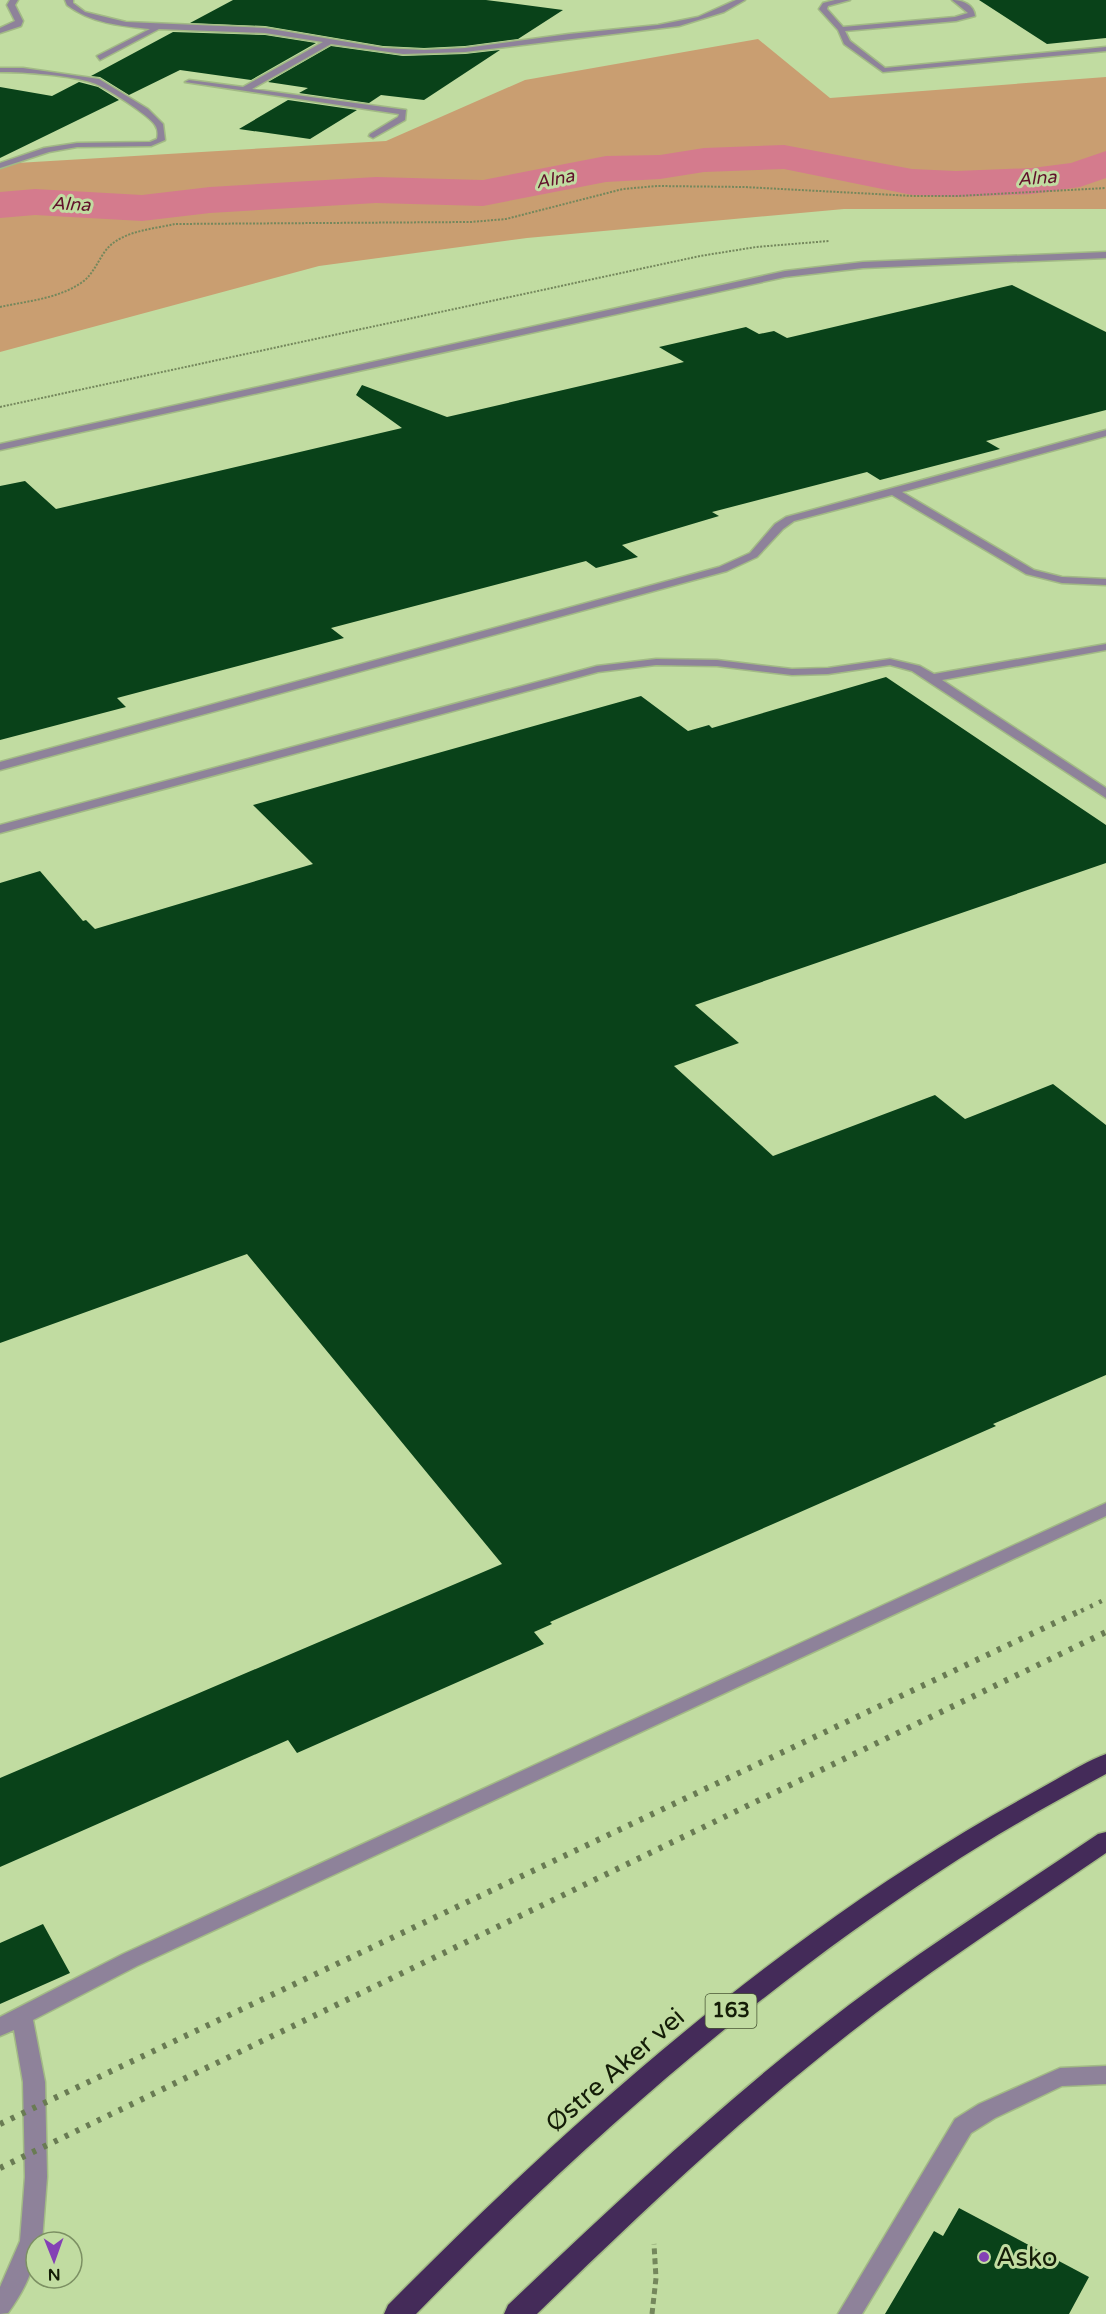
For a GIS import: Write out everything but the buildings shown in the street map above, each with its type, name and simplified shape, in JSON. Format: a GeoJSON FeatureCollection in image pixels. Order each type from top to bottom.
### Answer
{"type":"FeatureCollection","features":[{"type":"Feature","properties":{"kind":"highway","name":"Østre Aker vei"},"geometry":{"type":"LineString","coordinates":[[398,2314],[511,2200],[615,2107],[715,2023],[822,1940],[913,1876],[1049,1794],[1106,1763]]}},
{"type":"Feature","properties":{"kind":"highway"},"geometry":{"type":"LineString","coordinates":[[518,2314],[633,2205],[788,2070],[895,1985],[1106,1841]]}},
{"type":"Feature","properties":{"kind":"street"},"geometry":{"type":"LineString","coordinates":[[0,1],[13,0],[11,5],[19,21],[18,24],[0,32]]}},
{"type":"Feature","properties":{"kind":"street"},"geometry":{"type":"LineString","coordinates":[[69,0],[73,9],[94,18],[158,27],[255,29],[389,51],[442,52],[666,26],[714,14],[741,0]]}},
{"type":"Feature","properties":{"kind":"street"},"geometry":{"type":"LineString","coordinates":[[846,0],[825,4],[822,7],[841,29],[847,42],[883,70],[1106,49]]}},
{"type":"Feature","properties":{"kind":"street"},"geometry":{"type":"LineString","coordinates":[[841,29],[956,20],[972,14],[969,8],[956,0]]}},
{"type":"Feature","properties":{"kind":"street"},"geometry":{"type":"LineString","coordinates":[[100,58],[158,27]]}},
{"type":"Feature","properties":{"kind":"street"},"geometry":{"type":"LineString","coordinates":[[246,89],[330,41]]}},
{"type":"Feature","properties":{"kind":"street"},"geometry":{"type":"LineString","coordinates":[[0,70],[111,92],[128,100],[159,124],[162,135],[160,140],[151,144],[77,145],[47,150],[0,166]]}},
{"type":"Feature","properties":{"kind":"street"},"geometry":{"type":"LineString","coordinates":[[189,82],[403,112],[402,118],[373,136]]}},
{"type":"Feature","properties":{"kind":"street"},"geometry":{"type":"LineString","coordinates":[[0,447],[785,274],[884,264],[1106,255]]}},
{"type":"Feature","properties":{"kind":"street"},"geometry":{"type":"LineString","coordinates":[[0,766],[723,569],[756,553],[773,531],[790,519],[898,495],[1106,433]]}},
{"type":"Feature","properties":{"kind":"street"},"geometry":{"type":"LineString","coordinates":[[898,495],[1030,572],[1062,580],[1106,582]]}},
{"type":"Feature","properties":{"kind":"street"},"geometry":{"type":"LineString","coordinates":[[933,678],[1106,647]]}},
{"type":"Feature","properties":{"kind":"street"},"geometry":{"type":"LineString","coordinates":[[0,829],[597,669],[656,662],[717,663],[792,672],[828,671],[890,662],[916,668],[1106,794]]}},
{"type":"Feature","properties":{"kind":"street"},"geometry":{"type":"LineString","coordinates":[[0,2027],[141,1955],[1106,1509]]}},
{"type":"Feature","properties":{"kind":"street"},"geometry":{"type":"LineString","coordinates":[[0,2306],[13,2287],[31,2241],[36,2177],[34,2082],[22,2017]]}},
{"type":"Feature","properties":{"kind":"street"},"geometry":{"type":"LineString","coordinates":[[849,2314],[963,2126],[987,2110],[1060,2077],[1106,2075]]}},
{"type":"Feature","properties":{"kind":"path"},"geometry":{"type":"LineString","coordinates":[[0,307],[58,293],[79,284],[94,273],[112,244],[142,232],[175,224],[471,222],[506,219],[623,189],[657,186],[744,187],[913,196],[969,196],[1106,188]]}},
{"type":"Feature","properties":{"kind":"path"},"geometry":{"type":"LineString","coordinates":[[651,2314],[656,2278],[654,2244]]}},
{"type":"Feature","properties":{"kind":"shaded area"},"geometry":{"type":"Polygon","coordinates":[[[758,39],[830,98],[1106,77],[1106,209],[844,209],[527,238],[319,266],[0,352],[0,164],[386,141],[525,80],[758,39]]]}},
{"type":"Feature","properties":{"kind":"waterway","name":"Alna"},"geometry":{"type":"LineString","coordinates":[[0,205],[35,202],[142,208],[210,200],[376,190],[483,193],[606,169],[660,167],[704,160],[784,157],[912,182],[956,184],[1032,181],[1080,174],[1106,163]]}},
{"type":"Feature","properties":{"kind":"railway"},"geometry":{"type":"LineString","coordinates":[[1081,1611],[1106,1599]]}},
{"type":"Feature","properties":{"kind":"railway"},"geometry":{"type":"LineString","coordinates":[[0,2124],[1084,1609]]}},
{"type":"Feature","properties":{"kind":"railway"},"geometry":{"type":"LineString","coordinates":[[0,2168],[1106,1632]]}},
{"type":"Feature","properties":{"kind":"place","name":"Asko"},"geometry":{"type":"Point","coordinates":[984,2257]}}]}
